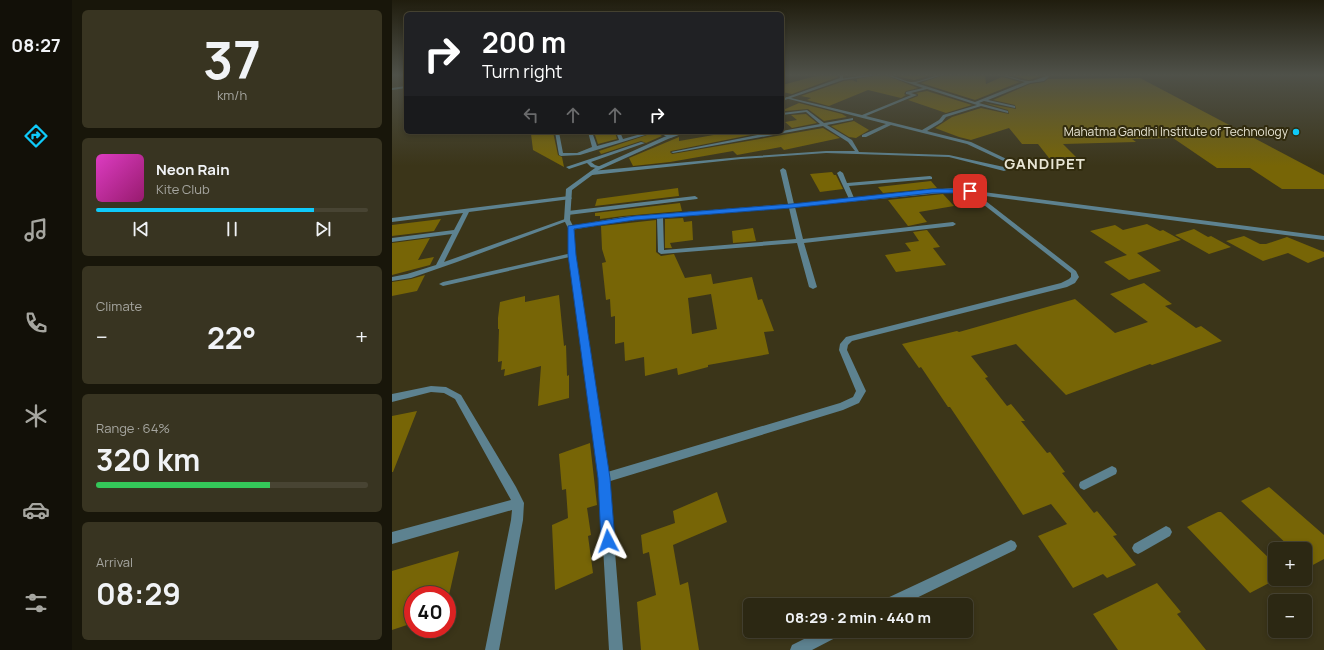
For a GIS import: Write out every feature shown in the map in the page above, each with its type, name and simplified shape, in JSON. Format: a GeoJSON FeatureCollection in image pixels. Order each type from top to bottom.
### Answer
{"type":"FeatureCollection","features":[{"type":"Feature","properties":{"kind":"street"},"geometry":{"type":"LineString","coordinates":[[595,170],[826,152],[949,156],[1004,169],[1016,165],[969,143],[814,105]]}},
{"type":"Feature","properties":{"kind":"street"},"geometry":{"type":"LineString","coordinates":[[863,116],[891,105]]}},
{"type":"Feature","properties":{"kind":"street"},"geometry":{"type":"LineString","coordinates":[[924,131],[941,121],[944,116],[980,105]]}},
{"type":"Feature","properties":{"kind":"street"},"geometry":{"type":"LineString","coordinates":[[982,105],[1007,112]]}},
{"type":"Feature","properties":{"kind":"street"},"geometry":{"type":"LineString","coordinates":[[1007,105],[1014,107]]}},
{"type":"Feature","properties":{"kind":"street"},"geometry":{"type":"LineString","coordinates":[[784,114],[807,111],[823,124],[850,141],[858,153]]}},
{"type":"Feature","properties":{"kind":"street"},"geometry":{"type":"LineString","coordinates":[[784,131],[852,119]]}},
{"type":"Feature","properties":{"kind":"street"},"geometry":{"type":"LineString","coordinates":[[864,136],[891,123]]}},
{"type":"Feature","properties":{"kind":"street"},"geometry":{"type":"LineString","coordinates":[[557,134],[561,155],[566,156],[578,154],[645,134]]}},
{"type":"Feature","properties":{"kind":"street"},"geometry":{"type":"LineString","coordinates":[[591,134],[595,148]]}},
{"type":"Feature","properties":{"kind":"street"},"geometry":{"type":"LineString","coordinates":[[619,134],[622,140]]}},
{"type":"Feature","properties":{"kind":"street"},"geometry":{"type":"LineString","coordinates":[[666,134],[671,136]]}},
{"type":"Feature","properties":{"kind":"street"},"geometry":{"type":"LineString","coordinates":[[616,650],[604,478],[572,255],[569,220],[569,190],[595,170],[678,134]]}},
{"type":"Feature","properties":{"kind":"street"},"geometry":{"type":"LineString","coordinates":[[674,152],[770,134]]}},
{"type":"Feature","properties":{"kind":"street"},"geometry":{"type":"LineString","coordinates":[[569,167],[644,143]]}},
{"type":"Feature","properties":{"kind":"street"},"geometry":{"type":"LineString","coordinates":[[588,161],[595,170]]}},
{"type":"Feature","properties":{"kind":"street"},"geometry":{"type":"LineString","coordinates":[[783,170],[812,287]]}},
{"type":"Feature","properties":{"kind":"street"},"geometry":{"type":"LineString","coordinates":[[840,173],[852,200]]}},
{"type":"Feature","properties":{"kind":"street"},"geometry":{"type":"LineString","coordinates":[[846,185],[930,178]]}},
{"type":"Feature","properties":{"kind":"street"},"geometry":{"type":"LineString","coordinates":[[569,220],[623,219],[791,206],[932,191],[970,191],[1324,238]]}},
{"type":"Feature","properties":{"kind":"street"},"geometry":{"type":"LineString","coordinates":[[604,478],[843,406],[856,400],[861,391],[843,350],[844,344],[849,339],[1007,300],[1064,285],[1072,281],[1075,277],[1074,272],[970,191]]}},
{"type":"Feature","properties":{"kind":"street"},"geometry":{"type":"LineString","coordinates":[[392,220],[569,198]]}},
{"type":"Feature","properties":{"kind":"street"},"geometry":{"type":"LineString","coordinates":[[392,279],[408,276],[439,266],[569,220],[695,198]]}},
{"type":"Feature","properties":{"kind":"street"},"geometry":{"type":"LineString","coordinates":[[439,266],[467,210]]}},
{"type":"Feature","properties":{"kind":"street"},"geometry":{"type":"LineString","coordinates":[[660,216],[661,252],[800,241],[953,224]]}},
{"type":"Feature","properties":{"kind":"street"},"geometry":{"type":"LineString","coordinates":[[392,240],[457,231]]}},
{"type":"Feature","properties":{"kind":"street"},"geometry":{"type":"LineString","coordinates":[[443,284],[572,255]]}},
{"type":"Feature","properties":{"kind":"street"},"geometry":{"type":"LineString","coordinates":[[392,398],[431,389],[446,390],[458,396],[518,503],[517,520],[492,650]]}},
{"type":"Feature","properties":{"kind":"street"},"geometry":{"type":"LineString","coordinates":[[1084,485],[1112,471]]}},
{"type":"Feature","properties":{"kind":"street"},"geometry":{"type":"LineString","coordinates":[[392,538],[518,503]]}},
{"type":"Feature","properties":{"kind":"street"},"geometry":{"type":"LineString","coordinates":[[1138,548],[1166,532]]}},
{"type":"Feature","properties":{"kind":"street"},"geometry":{"type":"LineString","coordinates":[[903,598],[1011,546]]}},
{"type":"Feature","properties":{"kind":"street"},"geometry":{"type":"LineString","coordinates":[[797,650],[820,638]]}},
{"type":"Feature","properties":{"kind":"building"},"geometry":{"type":"Polygon","coordinates":[[[794,105],[808,105],[842,114],[847,117],[824,121],[808,109],[785,111],[784,110],[794,105]]]}},
{"type":"Feature","properties":{"kind":"building"},"geometry":{"type":"Polygon","coordinates":[[[924,105],[971,105],[946,113],[924,105]]]}},
{"type":"Feature","properties":{"kind":"building"},"geometry":{"type":"Polygon","coordinates":[[[992,105],[1016,109],[1015,105],[1192,105],[1324,175],[1324,189],[1282,189],[1250,168],[1217,168],[1173,138],[1132,139],[1136,142],[1063,144],[1076,157],[1049,158],[1038,144],[1022,144],[1009,128],[971,140],[935,128],[952,117],[981,108],[1009,114],[1008,110],[992,105]]]}},
{"type":"Feature","properties":{"kind":"building"},"geometry":{"type":"Polygon","coordinates":[[[806,114],[817,123],[792,128],[785,122],[797,120],[791,115],[806,114]]]}},
{"type":"Feature","properties":{"kind":"building"},"geometry":{"type":"Polygon","coordinates":[[[854,121],[869,130],[856,138],[849,137],[831,126],[854,121]]]}},
{"type":"Feature","properties":{"kind":"building"},"geometry":{"type":"Polygon","coordinates":[[[823,128],[840,138],[784,150],[781,147],[737,155],[733,151],[670,162],[633,166],[629,158],[679,137],[679,141],[719,134],[755,134],[671,151],[670,152],[672,154],[823,128]]]}},
{"type":"Feature","properties":{"kind":"building"},"geometry":{"type":"Polygon","coordinates":[[[531,134],[553,134],[558,155],[562,157],[564,167],[533,150],[531,134]]]}},
{"type":"Feature","properties":{"kind":"building"},"geometry":{"type":"Polygon","coordinates":[[[595,134],[616,134],[617,139],[598,144],[595,134]]]}},
{"type":"Feature","properties":{"kind":"building"},"geometry":{"type":"Polygon","coordinates":[[[650,134],[659,134],[662,136],[646,143],[641,141],[601,154],[599,151],[650,134]]]}},
{"type":"Feature","properties":{"kind":"building"},"geometry":{"type":"Polygon","coordinates":[[[832,172],[836,175],[843,189],[820,192],[810,174],[832,172]]]}},
{"type":"Feature","properties":{"kind":"building"},"geometry":{"type":"Polygon","coordinates":[[[931,181],[937,188],[883,193],[878,187],[931,181]]]}},
{"type":"Feature","properties":{"kind":"building"},"geometry":{"type":"Polygon","coordinates":[[[678,188],[679,196],[595,206],[597,199],[678,188]]]}},
{"type":"Feature","properties":{"kind":"building"},"geometry":{"type":"Polygon","coordinates":[[[943,194],[954,206],[919,212],[927,222],[908,226],[888,200],[943,194]]]}},
{"type":"Feature","properties":{"kind":"building"},"geometry":{"type":"Polygon","coordinates":[[[680,203],[682,211],[600,219],[600,216],[595,216],[595,213],[680,203]]]}},
{"type":"Feature","properties":{"kind":"building"},"geometry":{"type":"Polygon","coordinates":[[[683,218],[684,222],[692,221],[693,240],[670,243],[672,248],[665,248],[665,219],[683,218]]]}},
{"type":"Feature","properties":{"kind":"building"},"geometry":{"type":"Polygon","coordinates":[[[441,219],[434,231],[392,236],[392,225],[441,219]]]}},
{"type":"Feature","properties":{"kind":"building"},"geometry":{"type":"Polygon","coordinates":[[[656,220],[656,252],[661,256],[674,254],[685,278],[711,274],[713,284],[752,277],[758,300],[762,299],[774,331],[764,332],[769,354],[708,365],[708,367],[678,375],[677,368],[645,376],[644,357],[625,361],[624,342],[615,344],[615,316],[611,317],[610,299],[606,300],[602,263],[606,262],[602,249],[601,226],[656,220]],[[711,294],[688,298],[692,334],[717,329],[711,294]]]}},
{"type":"Feature","properties":{"kind":"building"},"geometry":{"type":"Polygon","coordinates":[[[1147,224],[1160,231],[1163,230],[1181,240],[1137,253],[1161,271],[1129,280],[1104,262],[1127,255],[1090,231],[1115,225],[1123,230],[1147,224]]]}},
{"type":"Feature","properties":{"kind":"building"},"geometry":{"type":"Polygon","coordinates":[[[753,228],[756,241],[733,243],[732,231],[753,228]]]}},
{"type":"Feature","properties":{"kind":"building"},"geometry":{"type":"Polygon","coordinates":[[[1194,229],[1231,247],[1209,254],[1175,235],[1194,229]]]}},
{"type":"Feature","properties":{"kind":"building"},"geometry":{"type":"Polygon","coordinates":[[[927,230],[940,247],[933,248],[946,265],[896,272],[885,255],[911,251],[905,243],[919,241],[913,232],[927,230]]]}},
{"type":"Feature","properties":{"kind":"building"},"geometry":{"type":"Polygon","coordinates":[[[1244,236],[1260,244],[1266,244],[1287,237],[1324,252],[1324,257],[1308,263],[1288,253],[1263,261],[1226,241],[1244,236]]]}},
{"type":"Feature","properties":{"kind":"building"},"geometry":{"type":"Polygon","coordinates":[[[430,238],[418,260],[434,257],[430,265],[392,275],[392,243],[430,238]]]}},
{"type":"Feature","properties":{"kind":"building"},"geometry":{"type":"Polygon","coordinates":[[[425,275],[417,291],[392,296],[392,282],[425,275]]]}},
{"type":"Feature","properties":{"kind":"building"},"geometry":{"type":"Polygon","coordinates":[[[1144,283],[1172,304],[1165,306],[1196,328],[1201,326],[1222,341],[1152,365],[1150,364],[1066,395],[1016,344],[971,356],[988,377],[985,378],[1007,406],[1011,404],[1025,421],[1021,421],[1047,453],[1050,452],[1065,472],[1062,473],[1094,513],[1097,511],[1117,535],[1113,536],[1136,565],[1107,578],[1103,574],[1073,588],[1038,536],[1067,524],[1051,504],[1023,515],[950,407],[948,407],[921,367],[919,368],[902,344],[957,331],[959,332],[1075,299],[1115,333],[1148,322],[1110,294],[1144,283]]]}},
{"type":"Feature","properties":{"kind":"building"},"geometry":{"type":"Polygon","coordinates":[[[559,295],[564,346],[566,345],[567,376],[569,375],[569,398],[538,406],[541,366],[504,376],[505,369],[501,370],[502,361],[498,362],[498,318],[500,302],[525,296],[525,302],[559,295]]]}},
{"type":"Feature","properties":{"kind":"building"},"geometry":{"type":"Polygon","coordinates":[[[417,411],[393,472],[392,472],[392,416],[417,411]]]}},
{"type":"Feature","properties":{"kind":"building"},"geometry":{"type":"Polygon","coordinates":[[[590,443],[597,505],[587,508],[591,535],[588,536],[593,573],[555,590],[552,525],[568,518],[566,489],[562,490],[559,454],[590,443]]]}},
{"type":"Feature","properties":{"kind":"building"},"geometry":{"type":"Polygon","coordinates":[[[1269,487],[1324,535],[1324,559],[1312,565],[1312,542],[1285,542],[1241,501],[1269,487]]]}},
{"type":"Feature","properties":{"kind":"building"},"geometry":{"type":"Polygon","coordinates":[[[717,492],[727,522],[673,545],[680,585],[688,582],[699,650],[641,650],[637,602],[656,595],[649,552],[643,554],[641,535],[675,523],[673,511],[717,492]]]}},
{"type":"Feature","properties":{"kind":"building"},"geometry":{"type":"Polygon","coordinates":[[[1218,512],[1221,512],[1268,557],[1268,584],[1250,593],[1187,527],[1218,512]]]}},
{"type":"Feature","properties":{"kind":"building"},"geometry":{"type":"Polygon","coordinates":[[[459,551],[451,586],[404,586],[404,626],[392,630],[392,571],[459,551]]]}},
{"type":"Feature","properties":{"kind":"building"},"geometry":{"type":"Polygon","coordinates":[[[1157,583],[1181,612],[1177,614],[1206,650],[1118,650],[1093,614],[1157,583]]]}},
{"type":"Feature","properties":{"kind":"place","name":"Mahatma Gandhi Institute of Technology"},"geometry":{"type":"Point","coordinates":[1296,132]}},
{"type":"Feature","properties":{"kind":"district","name":"GANDIPET"},"geometry":{"type":"Point","coordinates":[1045,164]}},
{"type":"Feature","properties":{"kind":"route"},"geometry":{"type":"LineString","coordinates":[[608,541],[604,478],[572,255],[571,228],[623,219],[791,206],[932,191],[970,191]]}}]}
